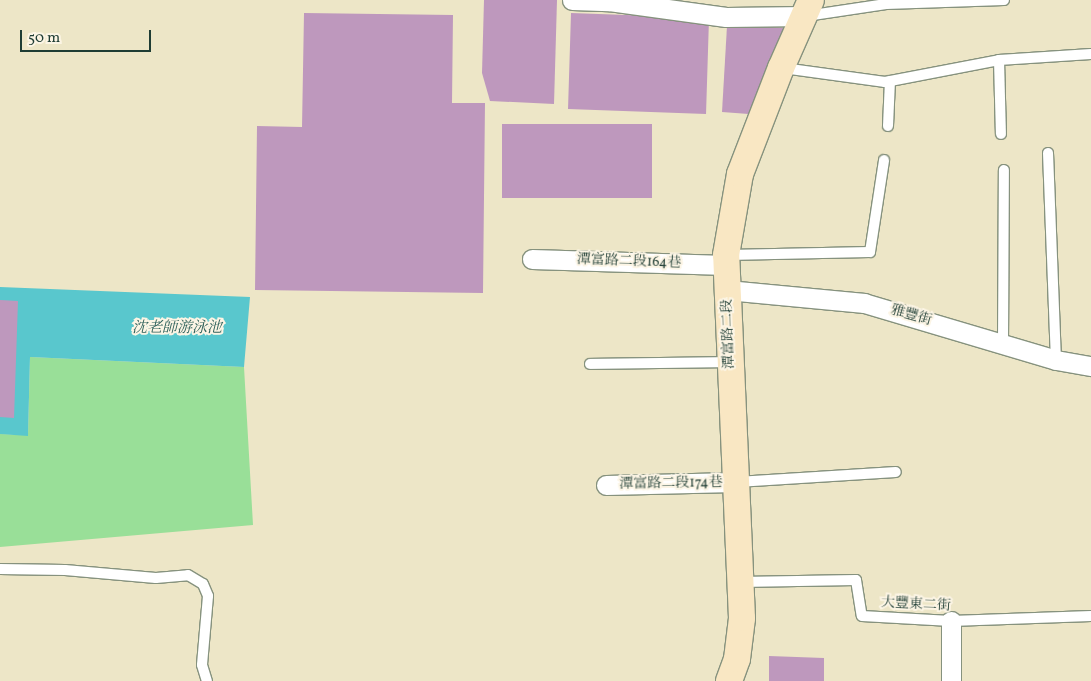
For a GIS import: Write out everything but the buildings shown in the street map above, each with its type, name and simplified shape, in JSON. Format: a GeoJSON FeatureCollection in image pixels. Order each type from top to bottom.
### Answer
{"type":"FeatureCollection","features":[{"type":"Feature","properties":{"kind":"street"},"geometry":{"type":"LineString","coordinates":[[572,0],[608,1],[726,18],[808,8]]}},
{"type":"Feature","properties":{"kind":"street","name":"潭富路二段"},"geometry":{"type":"LineString","coordinates":[[729,681],[737,659],[742,618],[726,270],[740,174],[781,68],[808,8]]}},
{"type":"Feature","properties":{"kind":"street","name":"潭富路二段164巷"},"geometry":{"type":"LineString","coordinates":[[532,259],[726,270]]}},
{"type":"Feature","properties":{"kind":"street","name":"雅豐街"},"geometry":{"type":"LineString","coordinates":[[726,270],[864,303],[1056,360],[1091,366]]}},
{"type":"Feature","properties":{"kind":"street","name":"潭富路二段174巷"},"geometry":{"type":"LineString","coordinates":[[606,485],[735,482]]}},
{"type":"Feature","properties":{"kind":"street"},"geometry":{"type":"LineString","coordinates":[[951,620],[951,681]]}},
{"type":"Feature","properties":{"kind":"lane"},"geometry":{"type":"LineString","coordinates":[[808,8],[1004,0]]}},
{"type":"Feature","properties":{"kind":"lane"},"geometry":{"type":"LineString","coordinates":[[781,68],[839,78],[890,81],[999,60],[1091,54]]}},
{"type":"Feature","properties":{"kind":"lane"},"geometry":{"type":"LineString","coordinates":[[999,60],[1001,134]]}},
{"type":"Feature","properties":{"kind":"lane"},"geometry":{"type":"LineString","coordinates":[[888,126],[890,81]]}},
{"type":"Feature","properties":{"kind":"lane"},"geometry":{"type":"LineString","coordinates":[[1048,153],[1056,360]]}},
{"type":"Feature","properties":{"kind":"lane"},"geometry":{"type":"LineString","coordinates":[[726,270],[870,252],[884,160]]}},
{"type":"Feature","properties":{"kind":"lane"},"geometry":{"type":"LineString","coordinates":[[1003,343],[1004,170]]}},
{"type":"Feature","properties":{"kind":"lane"},"geometry":{"type":"LineString","coordinates":[[590,364],[730,362]]}},
{"type":"Feature","properties":{"kind":"lane"},"geometry":{"type":"LineString","coordinates":[[735,482],[896,472]]}},
{"type":"Feature","properties":{"kind":"lane"},"geometry":{"type":"LineString","coordinates":[[0,569],[65,570],[156,578],[188,575],[203,584],[208,596],[202,665],[207,681]]}},
{"type":"Feature","properties":{"kind":"lane","name":"大豐東二街"},"geometry":{"type":"LineString","coordinates":[[739,582],[856,580],[862,616],[951,620],[1091,616]]}},
{"type":"Feature","properties":{"kind":"green space"},"geometry":{"type":"Polygon","coordinates":[[[30,357],[244,367],[253,525],[0,547],[0,434],[28,435],[30,357]]]}},
{"type":"Feature","properties":{"kind":"water","name":"沈老師游泳池"},"geometry":{"type":"Polygon","coordinates":[[[0,287],[250,297],[244,367],[30,357],[28,436],[0,434],[0,287]]]}}]}
